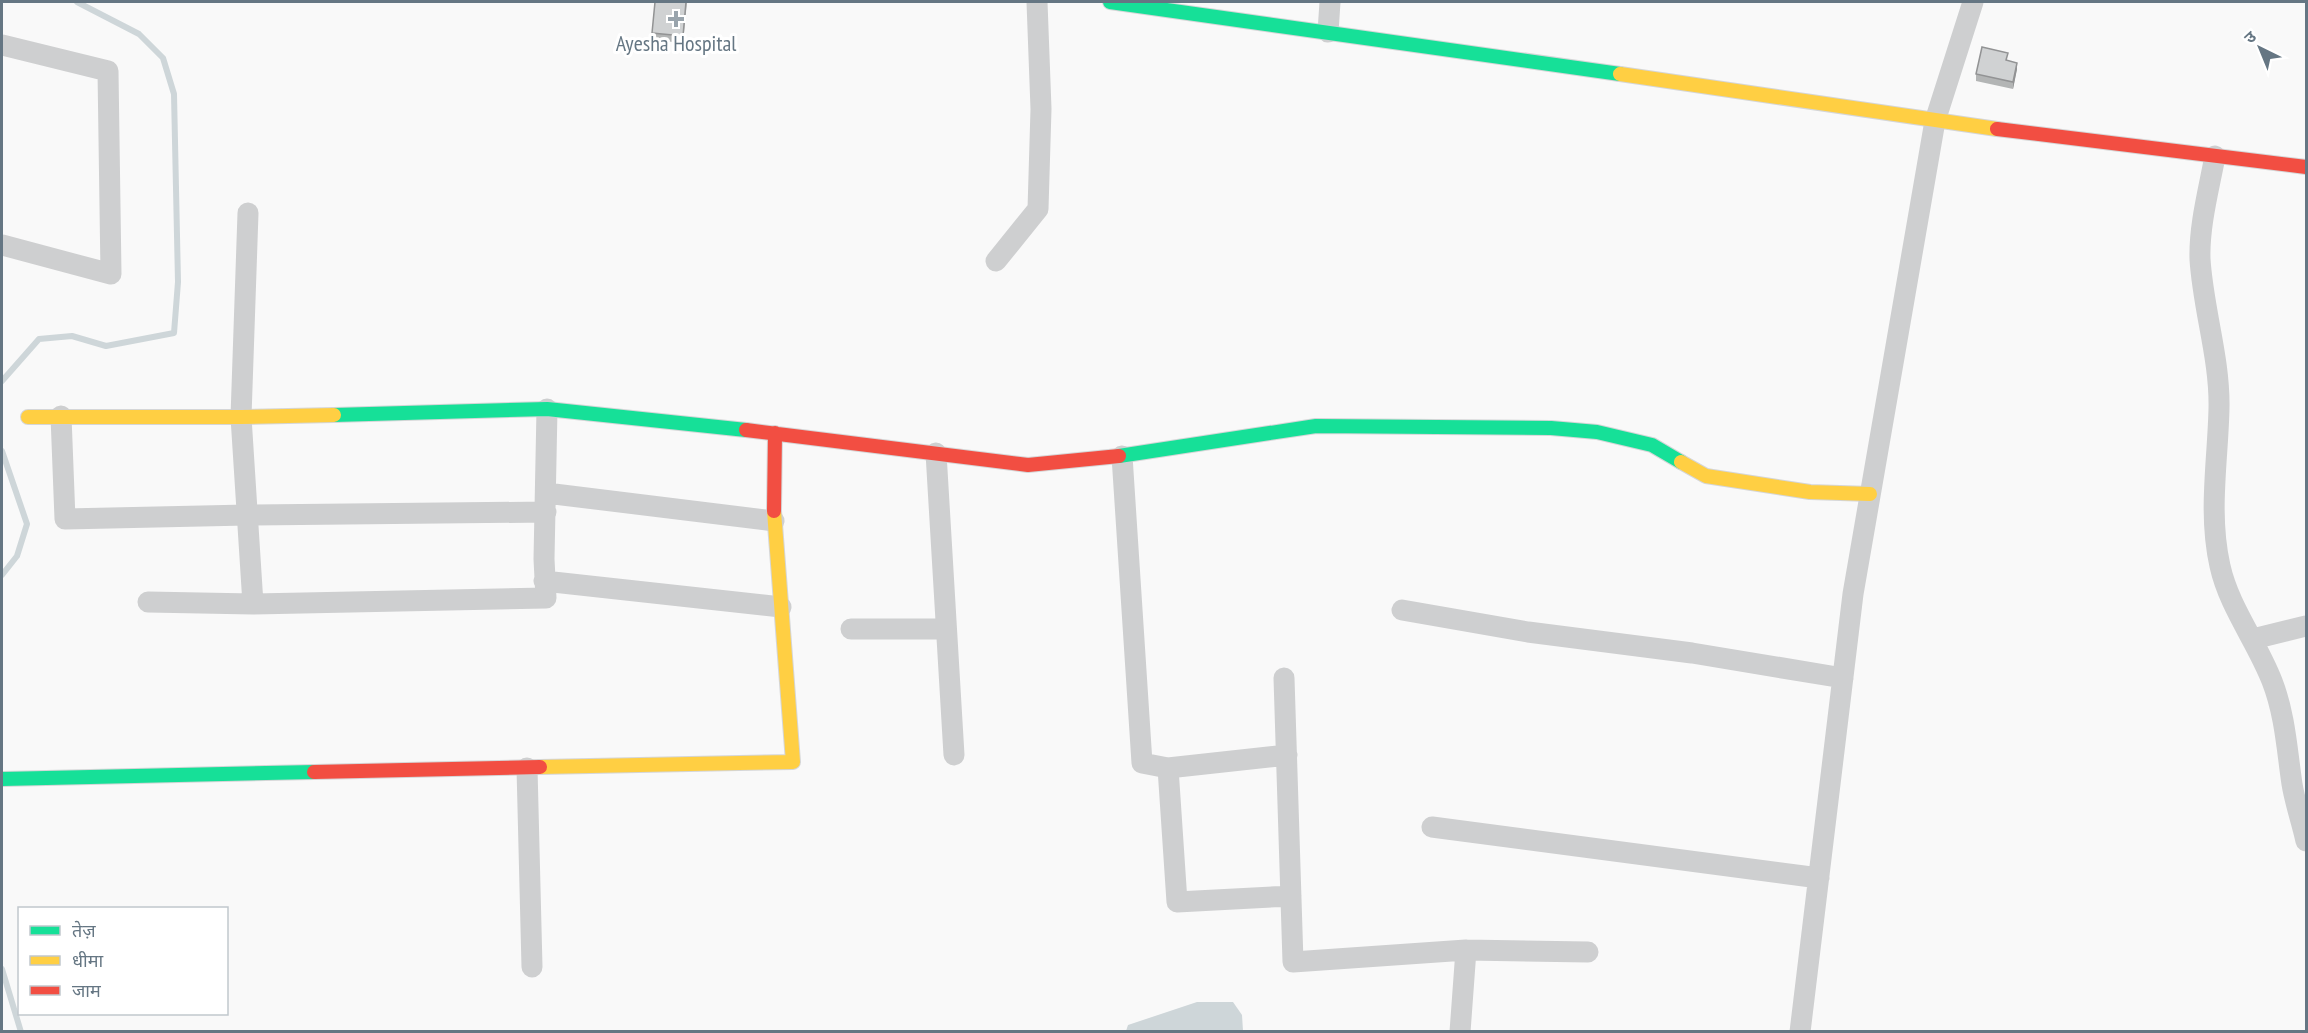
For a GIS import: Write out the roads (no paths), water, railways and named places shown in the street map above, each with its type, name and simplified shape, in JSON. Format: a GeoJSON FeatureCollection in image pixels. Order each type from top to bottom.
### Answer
{"type":"FeatureCollection","features":[{"type":"Feature","properties":{"kind":"street"},"geometry":{"type":"LineString","coordinates":[[996,261],[1038,209],[1041,110],[1037,2]]}},
{"type":"Feature","properties":{"kind":"street"},"geometry":{"type":"LineString","coordinates":[[1110,2],[1935,121],[2307,167]]}},
{"type":"Feature","properties":{"kind":"street"},"geometry":{"type":"LineString","coordinates":[[1328,32],[1330,2]]}},
{"type":"Feature","properties":{"kind":"street"},"geometry":{"type":"LineString","coordinates":[[1800,1032],[1853,594],[1935,121],[1973,2]]}},
{"type":"Feature","properties":{"kind":"street"},"geometry":{"type":"LineString","coordinates":[[2,45],[108,71],[111,274],[2,245]]}},
{"type":"Feature","properties":{"kind":"street"},"geometry":{"type":"LineString","coordinates":[[2215,156],[2204,212],[2200,258],[2206,314],[2218,375],[2219,407],[2214,479],[2215,532],[2220,567],[2240,617],[2273,683],[2286,737],[2293,787],[2307,841]]}},
{"type":"Feature","properties":{"kind":"street"},"geometry":{"type":"LineString","coordinates":[[248,213],[241,417],[253,604]]}},
{"type":"Feature","properties":{"kind":"street"},"geometry":{"type":"LineString","coordinates":[[28,417],[241,417],[547,409],[775,433],[1028,465],[1122,456],[1316,426],[1551,428],[1597,432],[1652,445],[1706,476],[1810,492],[1870,494]]}},
{"type":"Feature","properties":{"kind":"street"},"geometry":{"type":"LineString","coordinates":[[148,602],[253,604],[546,598],[544,581],[547,409]]}},
{"type":"Feature","properties":{"kind":"street"},"geometry":{"type":"LineString","coordinates":[[61,417],[65,519],[247,515],[546,503],[774,521]]}},
{"type":"Feature","properties":{"kind":"street"},"geometry":{"type":"LineString","coordinates":[[2,779],[793,762],[774,521],[775,433]]}},
{"type":"Feature","properties":{"kind":"street"},"geometry":{"type":"LineString","coordinates":[[936,453],[954,755]]}},
{"type":"Feature","properties":{"kind":"street"},"geometry":{"type":"LineString","coordinates":[[1122,456],[1142,763],[1167,768],[1287,755]]}},
{"type":"Feature","properties":{"kind":"street"},"geometry":{"type":"LineString","coordinates":[[544,581],[781,607]]}},
{"type":"Feature","properties":{"kind":"street"},"geometry":{"type":"LineString","coordinates":[[1402,610],[1528,632],[1648,646],[1843,678]]}},
{"type":"Feature","properties":{"kind":"street"},"geometry":{"type":"LineString","coordinates":[[2253,639],[2307,626]]}},
{"type":"Feature","properties":{"kind":"street"},"geometry":{"type":"LineString","coordinates":[[851,629],[946,629]]}},
{"type":"Feature","properties":{"kind":"street"},"geometry":{"type":"LineString","coordinates":[[1284,678],[1293,962],[1466,950],[1588,952]]}},
{"type":"Feature","properties":{"kind":"street"},"geometry":{"type":"LineString","coordinates":[[527,768],[532,967]]}},
{"type":"Feature","properties":{"kind":"street"},"geometry":{"type":"LineString","coordinates":[[1167,768],[1177,902],[1291,896]]}},
{"type":"Feature","properties":{"kind":"street"},"geometry":{"type":"LineString","coordinates":[[1432,827],[1819,878]]}},
{"type":"Feature","properties":{"kind":"street"},"geometry":{"type":"LineString","coordinates":[[1460,1032],[1466,950]]}},
{"type":"Feature","properties":{"kind":"waterway"},"geometry":{"type":"LineString","coordinates":[[2,381],[39,339],[72,336],[106,346],[174,333],[178,282],[174,94],[163,58],[139,34],[77,2]]}},
{"type":"Feature","properties":{"kind":"waterway"},"geometry":{"type":"LineString","coordinates":[[2,451],[27,524],[17,556],[2,575]]}},
{"type":"Feature","properties":{"kind":"waterway"},"geometry":{"type":"LineString","coordinates":[[2,969],[21,1032]]}},
{"type":"Feature","properties":{"kind":"place","name":"Ayesha Hospital"},"geometry":{"type":"Point","coordinates":[676,19]}}]}
